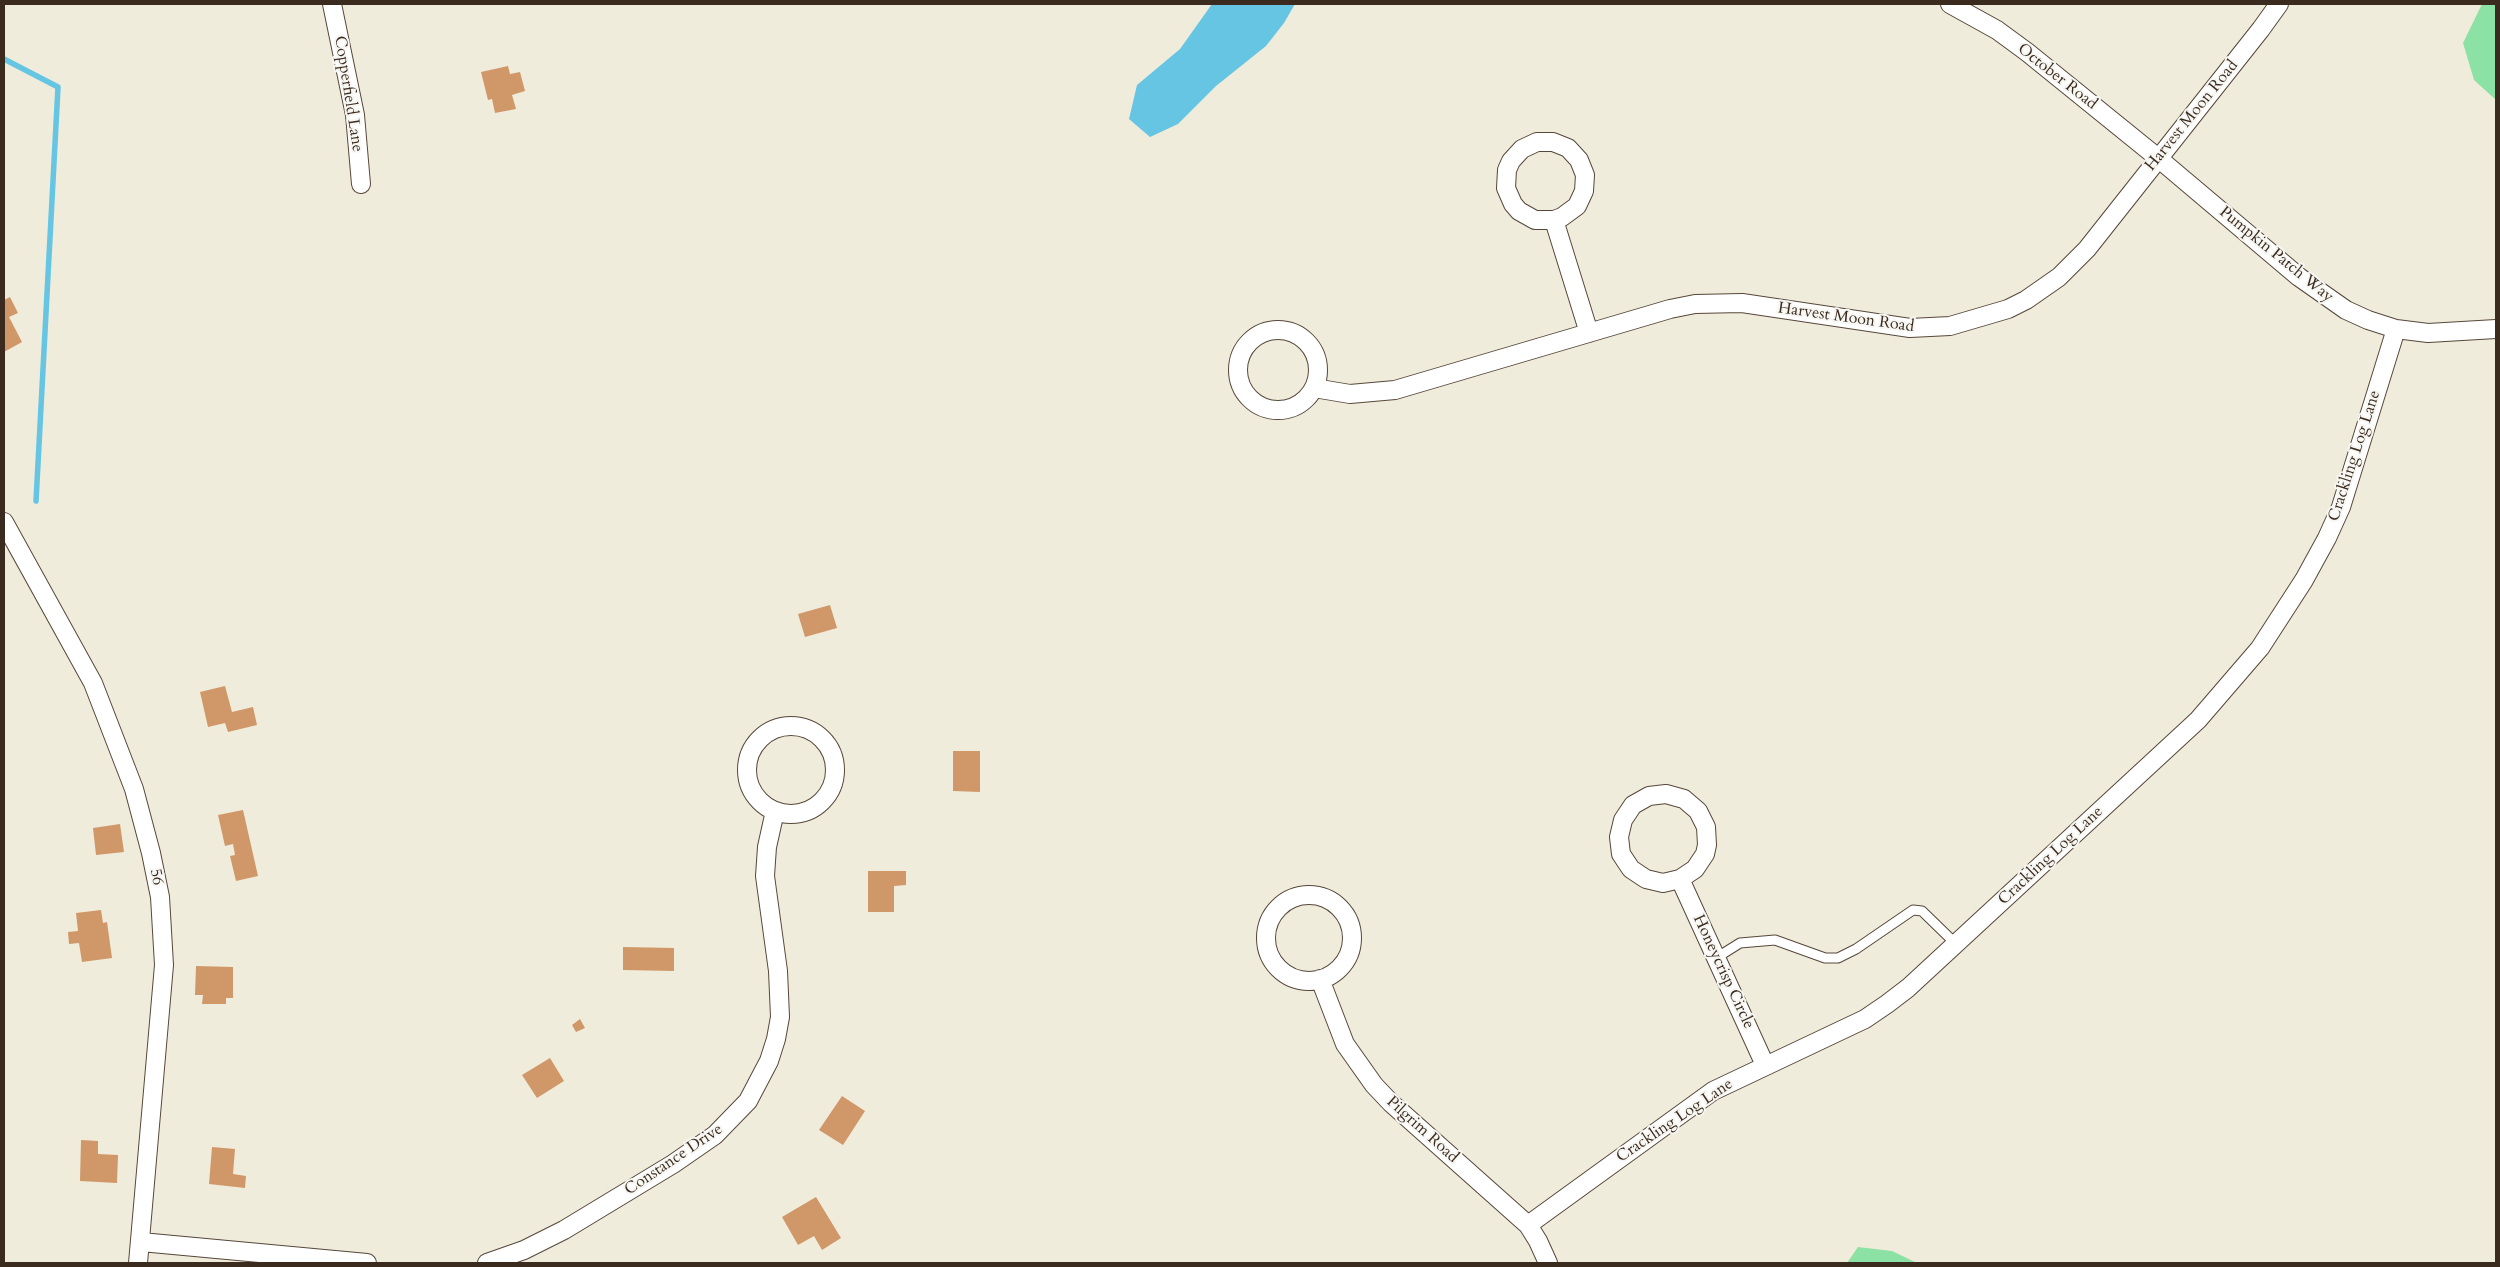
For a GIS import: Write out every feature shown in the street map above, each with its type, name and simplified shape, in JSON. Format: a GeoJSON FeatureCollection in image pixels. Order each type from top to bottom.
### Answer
{"type":"FeatureCollection","features":[{"type":"Feature","properties":{"kind":"street","name":"Copperfield Lane"},"geometry":{"type":"LineString","coordinates":[[332,4],[355,115],[361,184]]}},
{"type":"Feature","properties":{"kind":"street","name":"October Road"},"geometry":{"type":"LineString","coordinates":[[1950,4],[1997,30],[2027,52],[2158,158]]}},
{"type":"Feature","properties":{"kind":"street","name":"Harvest Moon Road"},"geometry":{"type":"LineString","coordinates":[[1314,388],[1350,394],[1380,393],[1670,309],[1719,302],[1742,303],[1910,328],[1950,326],[1989,316],[2026,300],[2059,277],[2074,263],[2279,4]]}},
{"type":"Feature","properties":{"kind":"street"},"geometry":{"type":"LineString","coordinates":[[1537,142],[1553,142],[1568,148],[1579,160],[1585,175],[1584,191],[1577,206],[1562,218],[1554,220],[1535,220],[1519,211],[1513,204],[1506,188],[1507,170],[1511,161],[1522,149],[1537,142]]}},
{"type":"Feature","properties":{"kind":"street","name":"Pumpkin Patch Way"},"geometry":{"type":"LineString","coordinates":[[2158,158],[2298,278],[2322,295],[2368,320],[2396,329],[2428,333],[2496,328]]}},
{"type":"Feature","properties":{"kind":"street"},"geometry":{"type":"LineString","coordinates":[[1554,220],[1589,333]]}},
{"type":"Feature","properties":{"kind":"street","name":"Crackling Log Lane"},"geometry":{"type":"LineString","coordinates":[[1528,1225],[1704,1097],[1765,1065],[1865,1019],[1908,988],[2198,720],[2260,648],[2304,580],[2341,507],[2396,329]]}},
{"type":"Feature","properties":{"kind":"street"},"geometry":{"type":"LineString","coordinates":[[1278,330],[1294,334],[1307,343],[1315,356],[1318,372],[1314,388],[1303,402],[1286,409],[1277,410],[1259,406],[1246,394],[1241,386],[1238,368],[1244,350],[1249,343],[1262,334],[1278,330]]}},
{"type":"Feature","properties":{"kind":"street","name":"56"},"geometry":{"type":"LineString","coordinates":[[4,522],[93,683],[134,788],[151,853],[160,898],[164,965],[138,1263]]}},
{"type":"Feature","properties":{"kind":"street"},"geometry":{"type":"LineString","coordinates":[[784,727],[803,728],[820,737],[831,752],[835,770],[831,788],[826,796],[812,809],[794,814],[775,811],[759,800],[754,792],[748,775],[749,756],[759,740],[766,734],[784,727]]}},
{"type":"Feature","properties":{"kind":"street"},"geometry":{"type":"LineString","coordinates":[[1666,794],[1684,799],[1698,811],[1706,827],[1705,854],[1695,869],[1680,879],[1663,883],[1646,879],[1631,869],[1622,854],[1618,837],[1623,820],[1633,805],[1648,796],[1666,794]]}},
{"type":"Feature","properties":{"kind":"street","name":"Constance Drive"},"geometry":{"type":"LineString","coordinates":[[488,1263],[524,1250],[564,1230],[677,1161],[715,1135],[748,1102],[769,1061],[776,1039],[780,1016],[778,971],[766,876],[767,848],[775,811]]}},
{"type":"Feature","properties":{"kind":"street","name":"Honeycrisp Circle"},"geometry":{"type":"LineString","coordinates":[[1680,879],[1765,1065]]}},
{"type":"Feature","properties":{"kind":"street"},"geometry":{"type":"LineString","coordinates":[[1315,896],[1332,902],[1344,914],[1351,931],[1350,948],[1342,964],[1329,976],[1320,979],[1303,980],[1286,974],[1274,962],[1267,945],[1267,928],[1275,911],[1289,900],[1297,897],[1315,896]]}},
{"type":"Feature","properties":{"kind":"street","name":"Pilgrim Road"},"geometry":{"type":"LineString","coordinates":[[1320,979],[1345,1044],[1374,1085],[1391,1103],[1528,1225],[1548,1263]]}},
{"type":"Feature","properties":{"kind":"street"},"geometry":{"type":"LineString","coordinates":[[141,1242],[367,1263]]}},
{"type":"Feature","properties":{"kind":"lane"},"geometry":{"type":"LineString","coordinates":[[1716,958],[1740,944],[1775,940],[1825,958],[1838,958],[1856,949],[1913,910],[1922,911],[1956,944]]}},
{"type":"Feature","properties":{"kind":"green space"},"geometry":{"type":"Polygon","coordinates":[[[2482,4],[2496,4],[2496,100],[2474,80],[2463,43],[2482,4]]]}},
{"type":"Feature","properties":{"kind":"green space"},"geometry":{"type":"Polygon","coordinates":[[[1858,1247],[1892,1251],[1917,1263],[1847,1263],[1858,1247]]]}},
{"type":"Feature","properties":{"kind":"water"},"geometry":{"type":"Polygon","coordinates":[[[1212,4],[1295,4],[1284,23],[1266,46],[1216,86],[1178,124],[1150,137],[1129,119],[1137,85],[1180,49],[1212,4]]]}},
{"type":"Feature","properties":{"kind":"building"},"geometry":{"type":"Polygon","coordinates":[[[508,66],[510,74],[520,72],[525,91],[512,95],[516,109],[495,113],[492,99],[488,100],[481,72],[508,66]]]}},
{"type":"Feature","properties":{"kind":"building"},"geometry":{"type":"Polygon","coordinates":[[[10,297],[18,313],[9,317],[22,342],[4,352],[4,300],[10,297]]]}},
{"type":"Feature","properties":{"kind":"building"},"geometry":{"type":"Polygon","coordinates":[[[830,605],[837,628],[805,637],[798,614],[830,605]]]}},
{"type":"Feature","properties":{"kind":"building"},"geometry":{"type":"Polygon","coordinates":[[[225,686],[232,712],[253,707],[257,725],[228,732],[225,723],[208,727],[200,692],[225,686]]]}},
{"type":"Feature","properties":{"kind":"building"},"geometry":{"type":"Polygon","coordinates":[[[953,751],[980,751],[980,792],[953,791],[953,751]]]}},
{"type":"Feature","properties":{"kind":"building"},"geometry":{"type":"Polygon","coordinates":[[[243,810],[258,876],[236,881],[230,856],[235,855],[233,844],[225,846],[218,815],[243,810]]]}},
{"type":"Feature","properties":{"kind":"building"},"geometry":{"type":"Polygon","coordinates":[[[120,824],[124,852],[96,855],[93,828],[120,824]]]}},
{"type":"Feature","properties":{"kind":"building"},"geometry":{"type":"Polygon","coordinates":[[[868,871],[906,871],[906,885],[894,886],[894,912],[868,912],[868,871]]]}},
{"type":"Feature","properties":{"kind":"building"},"geometry":{"type":"Polygon","coordinates":[[[101,910],[103,923],[107,922],[112,958],[82,962],[79,943],[69,944],[68,932],[78,931],[76,913],[101,910]]]}},
{"type":"Feature","properties":{"kind":"building"},"geometry":{"type":"Polygon","coordinates":[[[623,947],[674,948],[674,971],[623,970],[623,947]]]}},
{"type":"Feature","properties":{"kind":"building"},"geometry":{"type":"Polygon","coordinates":[[[196,966],[233,967],[233,998],[226,998],[226,1004],[202,1004],[203,995],[195,995],[196,966]]]}},
{"type":"Feature","properties":{"kind":"building"},"geometry":{"type":"Polygon","coordinates":[[[580,1019],[585,1028],[576,1032],[572,1025],[580,1019]]]}},
{"type":"Feature","properties":{"kind":"building"},"geometry":{"type":"Polygon","coordinates":[[[550,1058],[564,1081],[537,1098],[522,1075],[550,1058]]]}},
{"type":"Feature","properties":{"kind":"building"},"geometry":{"type":"Polygon","coordinates":[[[842,1096],[865,1111],[843,1145],[819,1130],[842,1096]]]}},
{"type":"Feature","properties":{"kind":"building"},"geometry":{"type":"Polygon","coordinates":[[[81,1140],[98,1141],[98,1154],[118,1155],[117,1183],[80,1181],[81,1140]]]}},
{"type":"Feature","properties":{"kind":"building"},"geometry":{"type":"Polygon","coordinates":[[[212,1147],[235,1149],[233,1174],[246,1176],[245,1188],[209,1184],[212,1147]]]}},
{"type":"Feature","properties":{"kind":"building"},"geometry":{"type":"Polygon","coordinates":[[[816,1197],[841,1238],[822,1250],[814,1236],[798,1245],[782,1217],[816,1197]]]}},
{"type":"Feature","properties":{"kind":"waterway"},"geometry":{"type":"LineString","coordinates":[[4,59],[58,87],[36,501]]}}]}
